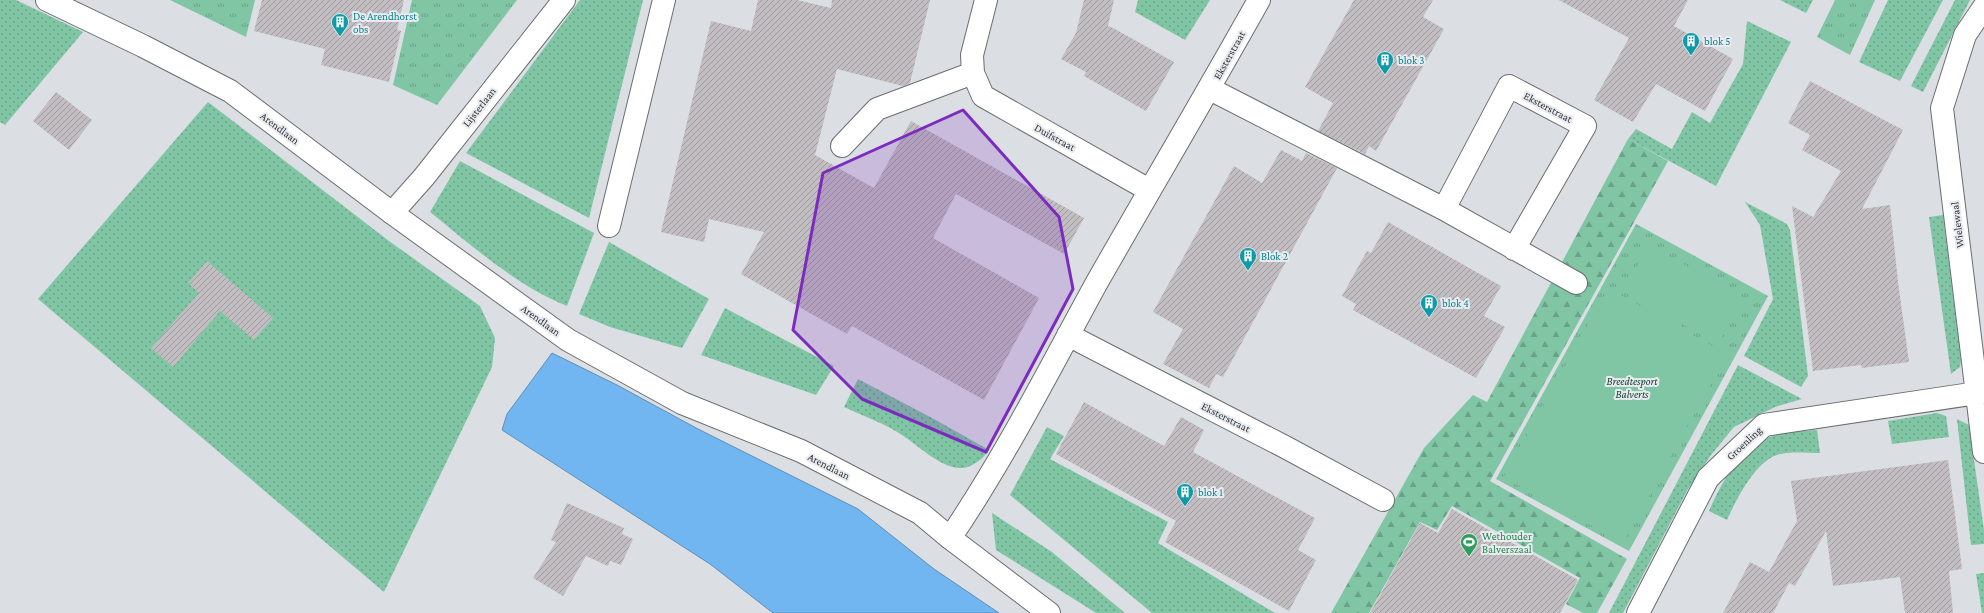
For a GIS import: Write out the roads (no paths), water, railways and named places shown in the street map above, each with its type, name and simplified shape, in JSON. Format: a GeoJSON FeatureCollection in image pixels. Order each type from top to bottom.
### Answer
{"type":"FeatureCollection","features":[{"type":"Feature","properties":{"kind":"street","name":"Arendlaan"},"geometry":{"type":"LineString","coordinates":[[48,0],[143,46],[230,91],[392,213],[568,340],[682,403],[801,451],[920,513],[950,538],[1049,613]]}},
{"type":"Feature","properties":{"kind":"street","name":"Lijsterlaan"},"geometry":{"type":"LineString","coordinates":[[392,213],[424,177],[564,0]]}},
{"type":"Feature","properties":{"kind":"street"},"geometry":{"type":"LineString","coordinates":[[609,226],[664,0]]}},
{"type":"Feature","properties":{"kind":"street","name":"Duifstraat"},"geometry":{"type":"LineString","coordinates":[[986,0],[972,55],[973,73],[983,96],[1149,190]]}},
{"type":"Feature","properties":{"kind":"street","name":"Eksterstraat"},"geometry":{"type":"LineString","coordinates":[[950,538],[986,484],[1149,190],[1210,89],[1259,0]]}},
{"type":"Feature","properties":{"kind":"street","name":"Wielewaal"},"geometry":{"type":"LineString","coordinates":[[1984,7],[1965,35],[1942,108],[1980,392],[1984,452]]}},
{"type":"Feature","properties":{"kind":"street"},"geometry":{"type":"LineString","coordinates":[[842,146],[877,109],[973,73]]}},
{"type":"Feature","properties":{"kind":"street","name":"Eksterstraat"},"geometry":{"type":"LineString","coordinates":[[1444,209],[1509,86],[1585,126],[1514,249]]}},
{"type":"Feature","properties":{"kind":"street","name":"Eksterstraat"},"geometry":{"type":"LineString","coordinates":[[1210,89],[1444,209],[1576,283]]}},
{"type":"Feature","properties":{"kind":"street","name":"Eksterstraat"},"geometry":{"type":"LineString","coordinates":[[1068,335],[1287,448],[1383,500]]}},
{"type":"Feature","properties":{"kind":"street","name":"Groenling"},"geometry":{"type":"LineString","coordinates":[[1638,613],[1708,478],[1764,425],[1980,392]]}},
{"type":"Feature","properties":{"kind":"water"},"geometry":{"type":"Polygon","coordinates":[[[552,353],[617,385],[698,429],[858,509],[934,569],[999,613],[773,613],[710,564],[502,430],[507,414],[552,353]]]}},
{"type":"Feature","properties":{"kind":"place","name":"De Arendhorst obs"},"geometry":{"type":"Point","coordinates":[340,37]}},
{"type":"Feature","properties":{"kind":"place","name":"blok 5"},"geometry":{"type":"Point","coordinates":[1691,56]}},
{"type":"Feature","properties":{"kind":"place","name":"blok 3"},"geometry":{"type":"Point","coordinates":[1385,75]}},
{"type":"Feature","properties":{"kind":"place","name":"Blok 2"},"geometry":{"type":"Point","coordinates":[1248,271]}},
{"type":"Feature","properties":{"kind":"place","name":"blok 4"},"geometry":{"type":"Point","coordinates":[1429,318]}},
{"type":"Feature","properties":{"kind":"place","name":"blok 1"},"geometry":{"type":"Point","coordinates":[1185,507]}},
{"type":"Feature","properties":{"kind":"place","name":"Wethouder Balverszaal"},"geometry":{"type":"Point","coordinates":[1469,557]}},
{"type":"Feature","properties":{"kind":"park label","name":"Breedtesport Balverts"},"geometry":{"type":"Point","coordinates":[1632,387]}}]}
